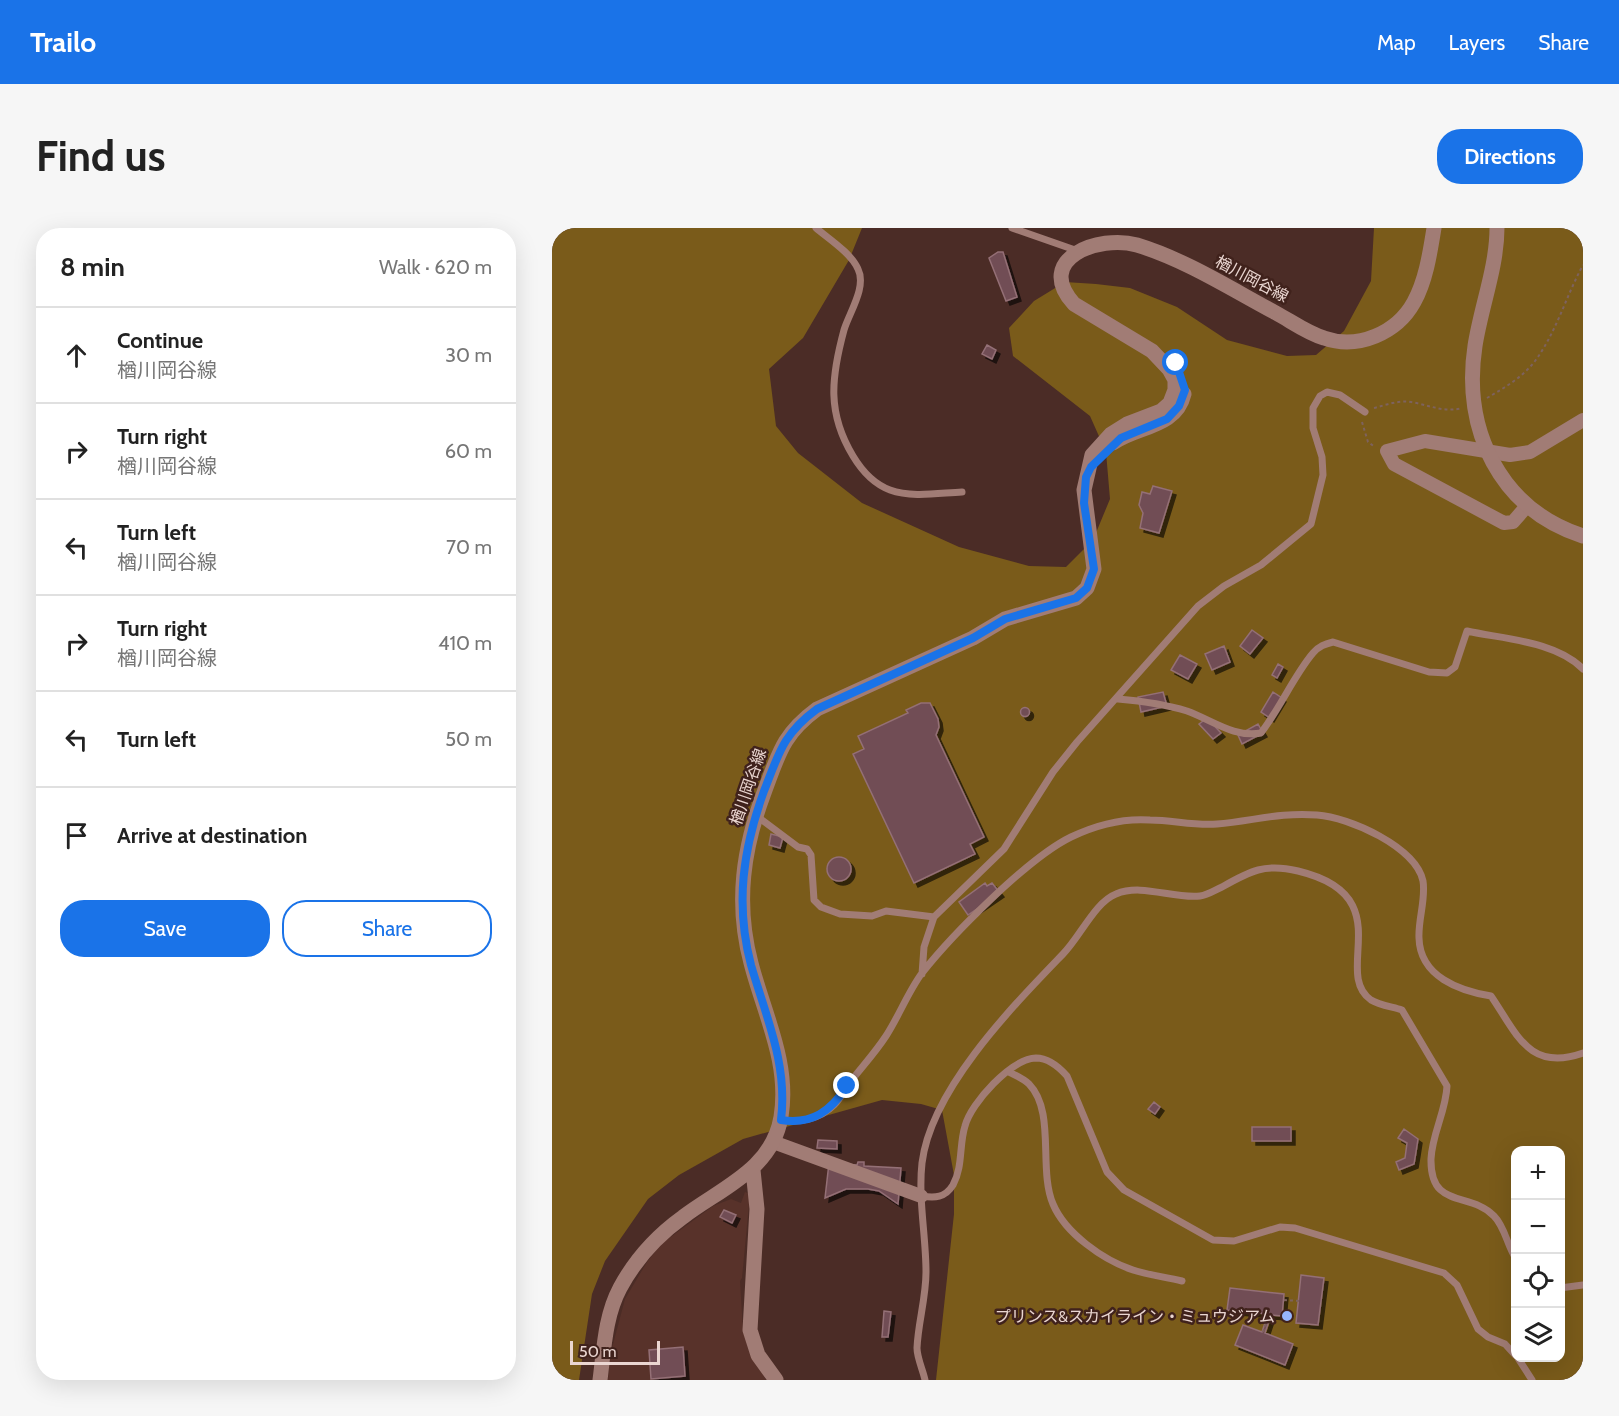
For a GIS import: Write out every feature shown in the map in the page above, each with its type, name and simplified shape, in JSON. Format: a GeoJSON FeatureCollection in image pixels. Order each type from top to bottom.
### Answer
{"type":"FeatureCollection","features":[{"type":"Feature","properties":{"kind":"main road","name":"楢川岡谷線"},"geometry":{"type":"LineString","coordinates":[[600,1380],[608,1319],[620,1289],[637,1262],[661,1235],[684,1216],[753,1170],[773,1142],[781,1120],[784,1094],[780,1059],[751,963],[743,927],[741,884],[745,852],[754,819],[781,746],[796,724],[817,709],[973,638],[1005,619],[1059,605],[1082,594],[1092,579],[1094,569],[1084,503],[1086,477],[1091,467],[1121,438],[1167,419],[1179,406],[1185,390],[1181,373],[1168,355],[1147,338],[1111,320],[1103,320],[1074,304],[1064,289],[1064,268],[1078,251],[1108,242],[1138,246],[1199,272],[1324,339],[1359,341],[1391,329],[1409,310],[1423,280],[1434,228]]}},
{"type":"Feature","properties":{"kind":"main road"},"geometry":{"type":"LineString","coordinates":[[1497,228],[1475,348],[1473,386],[1477,422],[1489,454],[1498,470],[1524,503],[1549,522],[1583,536]]}},
{"type":"Feature","properties":{"kind":"main road"},"geometry":{"type":"LineString","coordinates":[[753,1170],[757,1209],[750,1330],[758,1355],[776,1380]]}},
{"type":"Feature","properties":{"kind":"street"},"geometry":{"type":"LineString","coordinates":[[1524,503],[1513,522],[1504,523],[1394,464],[1387,451],[1425,441],[1521,455],[1530,452],[1583,420]]}},
{"type":"Feature","properties":{"kind":"street"},"geometry":{"type":"LineString","coordinates":[[773,1142],[921,1196]]}},
{"type":"Feature","properties":{"kind":"lane"},"geometry":{"type":"LineString","coordinates":[[816,228],[847,255],[858,268],[860,276],[860,288],[845,329],[835,373],[833,408],[841,435],[857,463],[873,481],[891,490],[918,495],[962,492]]}},
{"type":"Feature","properties":{"kind":"lane"},"geometry":{"type":"LineString","coordinates":[[1012,228],[1078,251]]}},
{"type":"Feature","properties":{"kind":"lane"},"geometry":{"type":"LineString","coordinates":[[922,974],[924,947],[934,917],[1004,849],[1053,772],[1077,742],[1118,699],[1198,606],[1224,586],[1261,565],[1311,524],[1323,475],[1322,457],[1313,428],[1313,408],[1320,396],[1327,392],[1340,395],[1365,412]]}},
{"type":"Feature","properties":{"kind":"lane"},"geometry":{"type":"LineString","coordinates":[[1118,699],[1155,703],[1187,711],[1248,735],[1261,733],[1278,711],[1312,653],[1321,645],[1333,642],[1429,672],[1447,674],[1455,667],[1467,631],[1538,646],[1575,660],[1583,669]]}},
{"type":"Feature","properties":{"kind":"lane"},"geometry":{"type":"LineString","coordinates":[[781,1120],[795,1122],[822,1115],[836,1104],[885,1038],[922,974],[968,924],[1046,852],[1093,828],[1119,820],[1150,819],[1199,825],[1275,814],[1320,814],[1354,825],[1387,840],[1407,855],[1418,867],[1423,882],[1418,939],[1423,957],[1434,972],[1450,986],[1466,992],[1491,996],[1527,1046],[1540,1056],[1552,1060],[1583,1053]]}},
{"type":"Feature","properties":{"kind":"lane"},"geometry":{"type":"LineString","coordinates":[[762,820],[798,847],[807,849],[811,855],[814,900],[821,907],[840,914],[872,916],[886,911],[934,917]]}},
{"type":"Feature","properties":{"kind":"lane"},"geometry":{"type":"LineString","coordinates":[[926,1380],[917,1349],[926,1274],[921,1196],[922,1164],[927,1140],[946,1098],[1020,997],[1066,952],[1102,902],[1129,890],[1199,896],[1257,868],[1269,867],[1298,871],[1323,879],[1339,889],[1352,902],[1358,922],[1362,990],[1371,1000],[1402,1010],[1447,1086],[1446,1098],[1432,1146],[1433,1177],[1445,1195],[1480,1207],[1494,1215],[1514,1254]]}},
{"type":"Feature","properties":{"kind":"lane"},"geometry":{"type":"LineString","coordinates":[[921,1196],[934,1198],[943,1196],[952,1186],[957,1174],[965,1125],[982,1095],[1021,1061],[1038,1058],[1057,1064],[1067,1076],[1076,1092],[1107,1172],[1124,1190],[1213,1240],[1234,1241],[1280,1227],[1295,1228],[1444,1273],[1456,1285],[1478,1329],[1488,1337],[1505,1344],[1511,1351]]}},
{"type":"Feature","properties":{"kind":"lane"},"geometry":{"type":"LineString","coordinates":[[1009,1072],[1028,1083],[1039,1099],[1046,1151],[1046,1178],[1052,1202],[1060,1218],[1079,1237],[1132,1270],[1182,1281]]}},
{"type":"Feature","properties":{"kind":"lane"},"geometry":{"type":"LineString","coordinates":[[1565,1287],[1583,1284]]}},
{"type":"Feature","properties":{"kind":"lane"},"geometry":{"type":"LineString","coordinates":[[1520,1362],[1532,1380]]}},
{"type":"Feature","properties":{"kind":"path"},"geometry":{"type":"LineString","coordinates":[[1284,1300],[1299,1301]]}},
{"type":"Feature","properties":{"kind":"path"},"geometry":{"type":"LineString","coordinates":[[1263,1332],[1269,1315]]}},
{"type":"Feature","properties":{"kind":"shaded area"},"geometry":{"type":"Polygon","coordinates":[[[552,228],[862,228],[849,260],[803,338],[769,369],[776,426],[798,453],[862,503],[959,547],[1029,566],[1066,567],[1093,540],[1110,499],[1106,452],[1090,416],[1013,356],[1009,328],[1034,301],[1065,282],[1130,288],[1177,307],[1227,340],[1287,356],[1316,355],[1344,331],[1371,281],[1374,228],[1583,228],[1583,1380],[936,1380],[954,1214],[954,1175],[942,1110],[921,1104],[882,1100],[743,1139],[679,1175],[648,1199],[605,1261],[592,1294],[579,1380],[552,1380],[552,228]]]}},
{"type":"Feature","properties":{"kind":"shaded area"},"geometry":{"type":"Polygon","coordinates":[[[745,1192],[750,1194],[740,1281],[743,1331],[748,1348],[766,1380],[608,1380],[611,1352],[625,1299],[647,1262],[661,1244],[713,1206],[731,1199],[741,1203],[745,1192]]]}},
{"type":"Feature","properties":{"kind":"building"},"geometry":{"type":"Polygon","coordinates":[[[998,252],[1003,252],[1017,297],[1006,301],[989,258],[998,252]]]}},
{"type":"Feature","properties":{"kind":"building"},"geometry":{"type":"Polygon","coordinates":[[[987,345],[996,350],[992,359],[982,354],[987,345]]]}},
{"type":"Feature","properties":{"kind":"building"},"geometry":{"type":"Polygon","coordinates":[[[1153,486],[1172,491],[1159,533],[1140,528],[1143,513],[1139,505],[1142,492],[1150,494],[1153,486]]]}},
{"type":"Feature","properties":{"kind":"building"},"geometry":{"type":"Polygon","coordinates":[[[1252,630],[1263,638],[1250,654],[1240,646],[1252,630]]]}},
{"type":"Feature","properties":{"kind":"building"},"geometry":{"type":"Polygon","coordinates":[[[1224,646],[1230,662],[1212,670],[1205,654],[1224,646]]]}},
{"type":"Feature","properties":{"kind":"building"},"geometry":{"type":"Polygon","coordinates":[[[1180,655],[1197,664],[1188,679],[1171,670],[1180,655]]]}},
{"type":"Feature","properties":{"kind":"building"},"geometry":{"type":"Polygon","coordinates":[[[1278,664],[1283,667],[1277,678],[1272,675],[1278,664]]]}},
{"type":"Feature","properties":{"kind":"building"},"geometry":{"type":"Polygon","coordinates":[[[1163,692],[1167,706],[1141,712],[1138,697],[1163,692]]]}},
{"type":"Feature","properties":{"kind":"building"},"geometry":{"type":"Polygon","coordinates":[[[1273,692],[1282,698],[1270,718],[1261,712],[1273,692]]]}},
{"type":"Feature","properties":{"kind":"building"},"geometry":{"type":"Polygon","coordinates":[[[921,703],[930,703],[938,719],[939,727],[936,735],[984,837],[970,844],[975,854],[914,883],[853,754],[864,749],[858,736],[908,713],[906,710],[921,703]]]}},
{"type":"Feature","properties":{"kind":"building"},"geometry":{"type":"Polygon","coordinates":[[[1025,707],[1030,712],[1025,717],[1020,712],[1025,707]]]}},
{"type":"Feature","properties":{"kind":"building"},"geometry":{"type":"Polygon","coordinates":[[[1207,718],[1221,733],[1213,739],[1199,724],[1207,718]]]}},
{"type":"Feature","properties":{"kind":"building"},"geometry":{"type":"Polygon","coordinates":[[[1258,724],[1263,733],[1242,744],[1238,735],[1258,724]]]}},
{"type":"Feature","properties":{"kind":"building"},"geometry":{"type":"Polygon","coordinates":[[[771,834],[783,837],[780,848],[769,845],[771,834]]]}},
{"type":"Feature","properties":{"kind":"building"},"geometry":{"type":"Polygon","coordinates":[[[839,857],[844,858],[850,864],[850,874],[844,880],[839,881],[834,880],[828,874],[827,869],[828,864],[834,858],[839,857]]]}},
{"type":"Feature","properties":{"kind":"building"},"geometry":{"type":"Polygon","coordinates":[[[985,883],[987,886],[992,883],[1000,893],[968,915],[959,902],[985,883]]]}},
{"type":"Feature","properties":{"kind":"building"},"geometry":{"type":"Polygon","coordinates":[[[1154,1102],[1160,1107],[1155,1114],[1148,1109],[1154,1102]]]}},
{"type":"Feature","properties":{"kind":"building"},"geometry":{"type":"Polygon","coordinates":[[[1252,1127],[1291,1127],[1291,1141],[1252,1141],[1252,1127]]]}},
{"type":"Feature","properties":{"kind":"building"},"geometry":{"type":"Polygon","coordinates":[[[1404,1129],[1418,1139],[1414,1164],[1399,1170],[1396,1162],[1405,1158],[1407,1143],[1398,1138],[1404,1129]]]}},
{"type":"Feature","properties":{"kind":"building"},"geometry":{"type":"Polygon","coordinates":[[[818,1140],[837,1141],[837,1149],[817,1148],[818,1140]]]}},
{"type":"Feature","properties":{"kind":"building"},"geometry":{"type":"Polygon","coordinates":[[[858,1162],[864,1162],[864,1166],[901,1168],[898,1204],[879,1191],[868,1189],[846,1189],[825,1198],[829,1163],[857,1165],[858,1162]]]}},
{"type":"Feature","properties":{"kind":"building"},"geometry":{"type":"Polygon","coordinates":[[[724,1210],[736,1215],[732,1223],[720,1217],[724,1210]]]}},
{"type":"Feature","properties":{"kind":"building"},"geometry":{"type":"Polygon","coordinates":[[[1301,1275],[1324,1278],[1318,1325],[1296,1323],[1301,1275]]]}},
{"type":"Feature","properties":{"kind":"building"},"geometry":{"type":"Polygon","coordinates":[[[1230,1288],[1284,1294],[1282,1316],[1271,1315],[1265,1333],[1293,1344],[1285,1365],[1235,1345],[1243,1325],[1262,1332],[1268,1314],[1227,1310],[1230,1288]]]}},
{"type":"Feature","properties":{"kind":"building"},"geometry":{"type":"Polygon","coordinates":[[[884,1311],[891,1312],[888,1337],[882,1337],[884,1311]]]}},
{"type":"Feature","properties":{"kind":"building"},"geometry":{"type":"Polygon","coordinates":[[[683,1347],[685,1376],[651,1379],[649,1350],[683,1347]]]}},
{"type":"Feature","properties":{"kind":"place","name":"プリンス&スカイライン・ミュウジアム"},"geometry":{"type":"Point","coordinates":[1287,1316]}},
{"type":"Feature","properties":{"kind":"route"},"geometry":{"type":"LineString","coordinates":[[847,1086],[836,1104],[822,1115],[795,1122],[781,1120],[784,1094],[780,1059],[751,963],[743,927],[741,884],[745,852],[754,819],[781,746],[796,724],[817,709],[973,638],[1005,619],[1036,609],[1059,605],[1082,594],[1092,579],[1094,569],[1084,503],[1086,477],[1091,467],[1114,442],[1146,429],[1175,413],[1185,390],[1184,381],[1176,363]]}}]}
